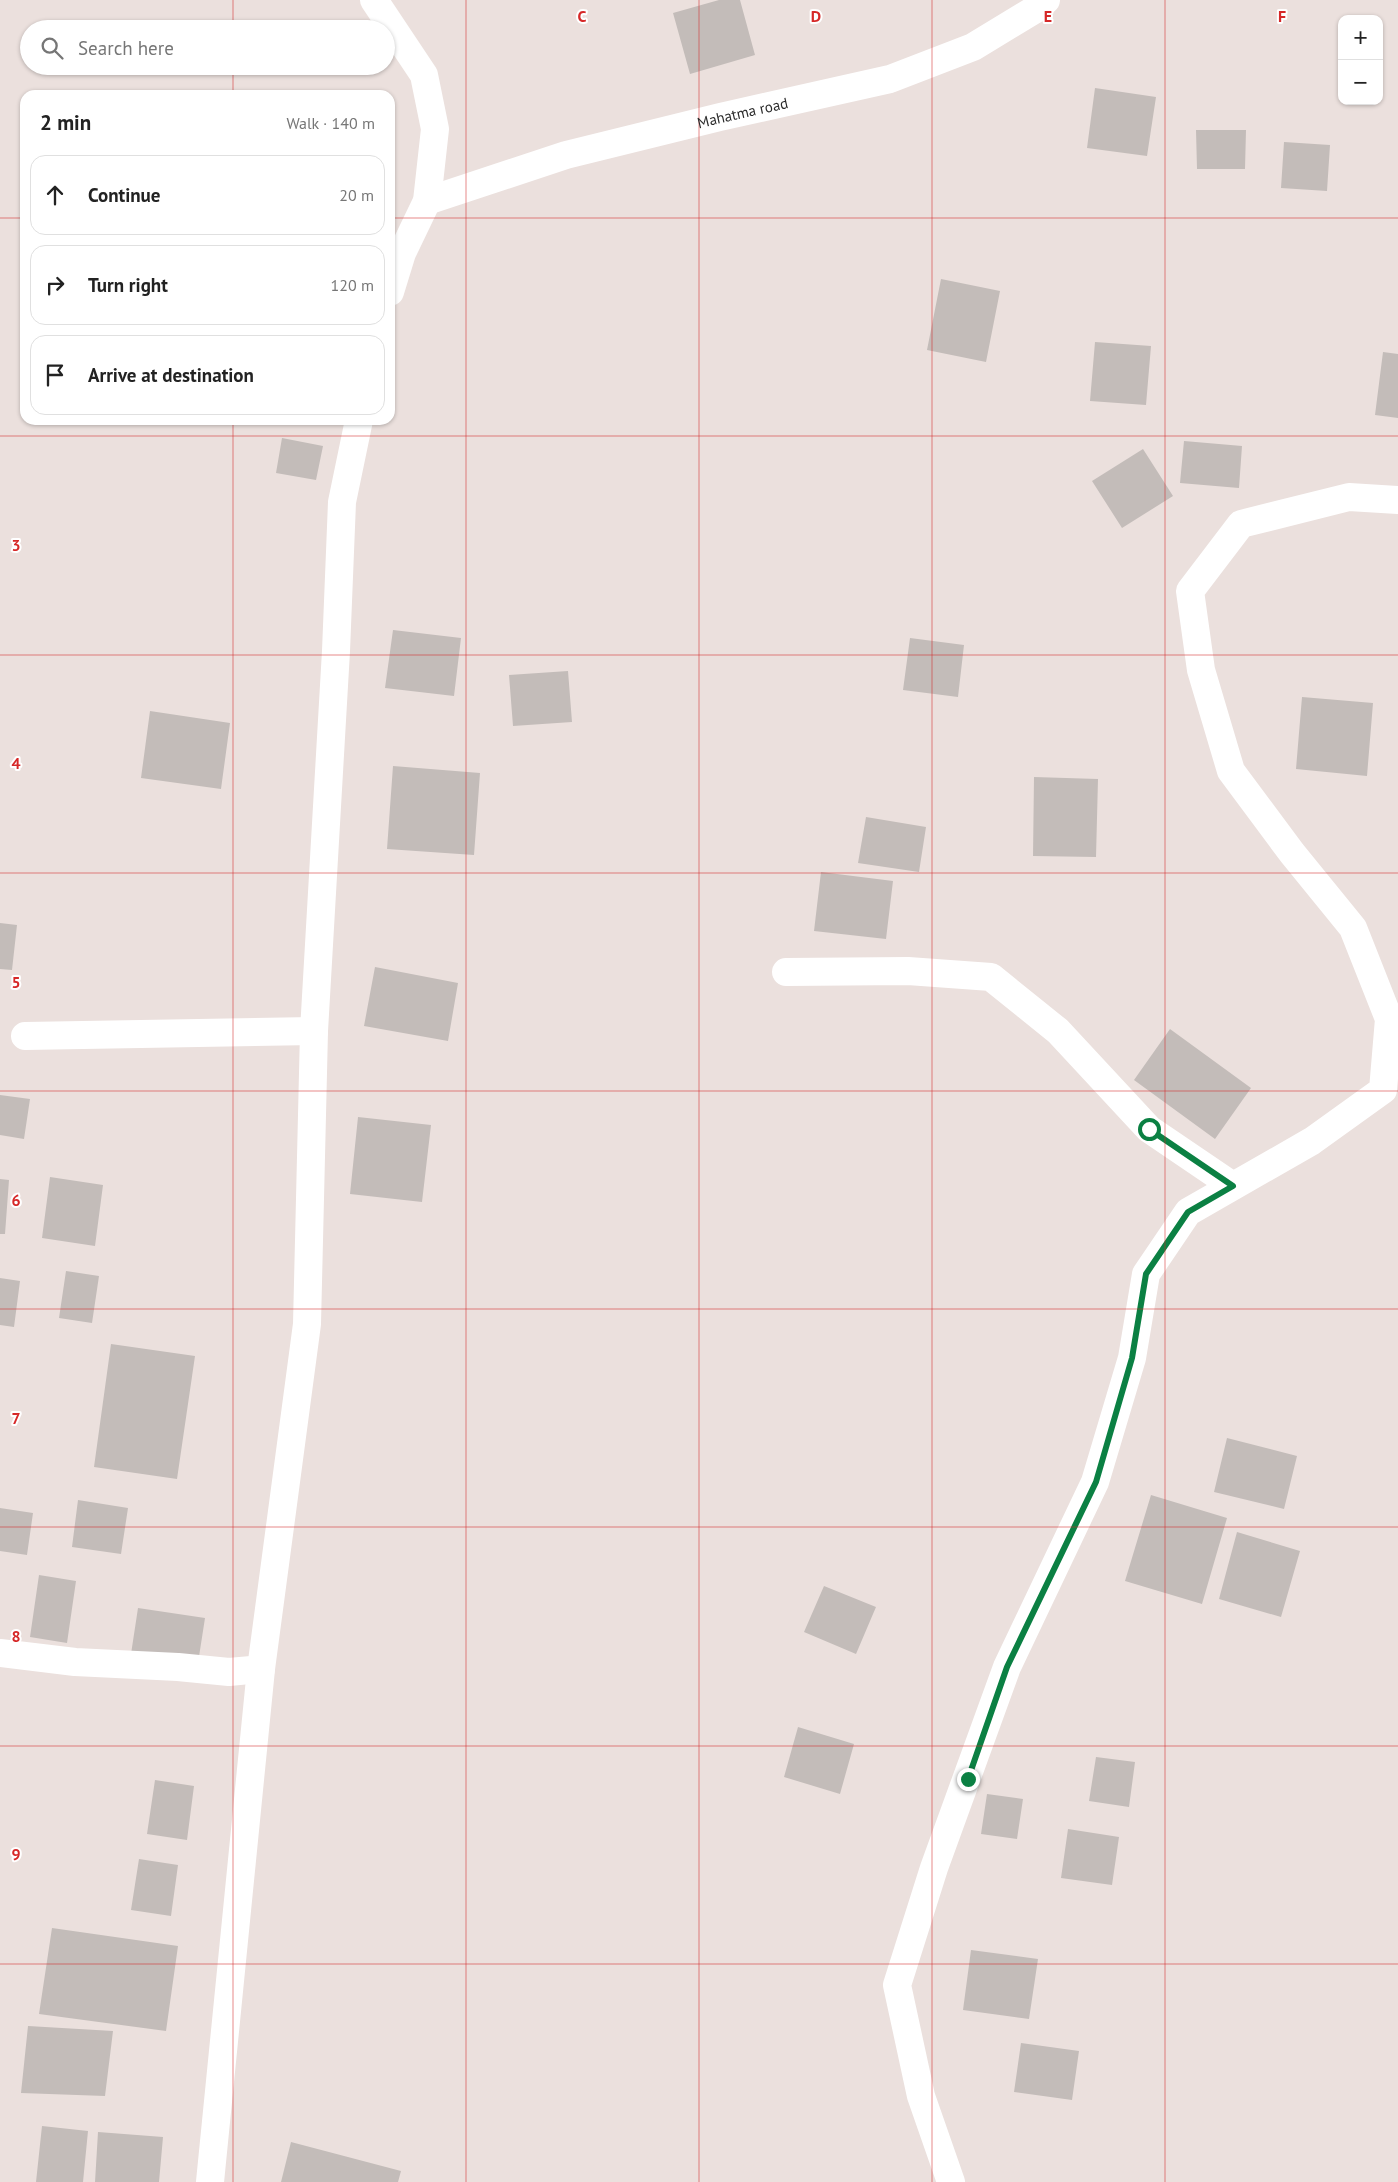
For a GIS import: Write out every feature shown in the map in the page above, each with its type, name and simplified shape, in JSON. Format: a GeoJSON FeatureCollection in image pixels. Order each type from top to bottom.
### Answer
{"type":"FeatureCollection","features":[{"type":"Feature","properties":{"kind":"street"},"geometry":{"type":"LineString","coordinates":[[374,0],[387,20]]}},
{"type":"Feature","properties":{"kind":"street","name":"Mahatma road"},"geometry":{"type":"LineString","coordinates":[[427,201],[566,154],[890,79],[974,47],[1034,10],[1046,0]]}},
{"type":"Feature","properties":{"kind":"street"},"geometry":{"type":"LineString","coordinates":[[395,32],[424,75],[435,129],[427,201],[402,253],[395,276]]}},
{"type":"Feature","properties":{"kind":"street"},"geometry":{"type":"LineString","coordinates":[[210,2182],[261,1669],[307,1324],[314,1032],[336,651],[342,502],[358,425]]}},
{"type":"Feature","properties":{"kind":"street"},"geometry":{"type":"LineString","coordinates":[[952,2182],[921,2096],[897,1985],[934,1868],[1007,1667],[1096,1482],[1132,1358],[1146,1274],[1188,1212],[1312,1141],[1383,1090],[1390,1018],[1353,928],[1292,853],[1231,771],[1201,670],[1190,591],[1241,524],[1349,498],[1398,500]]}},
{"type":"Feature","properties":{"kind":"street"},"geometry":{"type":"LineString","coordinates":[[786,972],[908,971],[991,977],[1058,1031],[1149,1129],[1233,1186]]}},
{"type":"Feature","properties":{"kind":"street"},"geometry":{"type":"LineString","coordinates":[[26,1036],[314,1032]]}},
{"type":"Feature","properties":{"kind":"street"},"geometry":{"type":"LineString","coordinates":[[0,1653],[75,1662],[178,1667],[229,1672],[261,1669]]}},
{"type":"Feature","properties":{"kind":"building"},"geometry":{"type":"Polygon","coordinates":[[[719,0],[740,0],[755,55],[690,74],[673,13],[719,0]]]}},
{"type":"Feature","properties":{"kind":"building"},"geometry":{"type":"Polygon","coordinates":[[[1095,88],[1156,97],[1147,156],[1087,148],[1095,88]]]}},
{"type":"Feature","properties":{"kind":"building"},"geometry":{"type":"Polygon","coordinates":[[[1196,130],[1246,130],[1245,169],[1197,169],[1196,130]]]}},
{"type":"Feature","properties":{"kind":"building"},"geometry":{"type":"Polygon","coordinates":[[[1284,142],[1330,145],[1327,191],[1281,188],[1284,142]]]}},
{"type":"Feature","properties":{"kind":"building"},"geometry":{"type":"Polygon","coordinates":[[[941,279],[1000,291],[986,362],[927,350],[941,279]]]}},
{"type":"Feature","properties":{"kind":"building"},"geometry":{"type":"Polygon","coordinates":[[[1095,342],[1151,346],[1146,405],[1090,401],[1095,342]]]}},
{"type":"Feature","properties":{"kind":"building"},"geometry":{"type":"Polygon","coordinates":[[[1383,352],[1398,354],[1398,418],[1375,415],[1383,352]]]}},
{"type":"Feature","properties":{"kind":"building"},"geometry":{"type":"Polygon","coordinates":[[[282,438],[323,446],[316,480],[276,473],[282,438]]]}},
{"type":"Feature","properties":{"kind":"building"},"geometry":{"type":"Polygon","coordinates":[[[1184,441],[1242,446],[1239,488],[1180,483],[1184,441]]]}},
{"type":"Feature","properties":{"kind":"building"},"geometry":{"type":"Polygon","coordinates":[[[1143,449],[1173,496],[1122,528],[1092,481],[1143,449]]]}},
{"type":"Feature","properties":{"kind":"building"},"geometry":{"type":"Polygon","coordinates":[[[393,630],[461,638],[454,696],[385,688],[393,630]]]}},
{"type":"Feature","properties":{"kind":"building"},"geometry":{"type":"Polygon","coordinates":[[[910,638],[964,645],[958,697],[903,690],[910,638]]]}},
{"type":"Feature","properties":{"kind":"building"},"geometry":{"type":"Polygon","coordinates":[[[568,671],[572,722],[513,726],[509,675],[568,671]]]}},
{"type":"Feature","properties":{"kind":"building"},"geometry":{"type":"Polygon","coordinates":[[[1302,697],[1373,703],[1367,776],[1296,769],[1302,697]]]}},
{"type":"Feature","properties":{"kind":"building"},"geometry":{"type":"Polygon","coordinates":[[[150,711],[230,723],[221,789],[141,778],[150,711]]]}},
{"type":"Feature","properties":{"kind":"building"},"geometry":{"type":"Polygon","coordinates":[[[393,766],[480,773],[474,855],[387,849],[393,766]]]}},
{"type":"Feature","properties":{"kind":"building"},"geometry":{"type":"Polygon","coordinates":[[[1034,777],[1098,779],[1096,857],[1033,856],[1034,777]]]}},
{"type":"Feature","properties":{"kind":"building"},"geometry":{"type":"Polygon","coordinates":[[[866,817],[926,827],[919,872],[858,863],[866,817]]]}},
{"type":"Feature","properties":{"kind":"building"},"geometry":{"type":"Polygon","coordinates":[[[821,872],[893,881],[886,939],[814,931],[821,872]]]}},
{"type":"Feature","properties":{"kind":"building"},"geometry":{"type":"Polygon","coordinates":[[[0,923],[17,925],[12,970],[0,969],[0,923]]]}},
{"type":"Feature","properties":{"kind":"building"},"geometry":{"type":"Polygon","coordinates":[[[375,967],[458,983],[448,1041],[364,1026],[375,967]]]}},
{"type":"Feature","properties":{"kind":"building"},"geometry":{"type":"Polygon","coordinates":[[[1170,1029],[1251,1088],[1215,1139],[1134,1080],[1170,1029]]]}},
{"type":"Feature","properties":{"kind":"building"},"geometry":{"type":"Polygon","coordinates":[[[0,1095],[30,1099],[24,1139],[0,1135],[0,1095]]]}},
{"type":"Feature","properties":{"kind":"building"},"geometry":{"type":"Polygon","coordinates":[[[358,1117],[431,1125],[422,1202],[350,1194],[358,1117]]]}},
{"type":"Feature","properties":{"kind":"building"},"geometry":{"type":"Polygon","coordinates":[[[50,1177],[103,1185],[95,1246],[42,1238],[50,1177]]]}},
{"type":"Feature","properties":{"kind":"building"},"geometry":{"type":"Polygon","coordinates":[[[0,1179],[9,1180],[5,1234],[0,1234],[0,1179]]]}},
{"type":"Feature","properties":{"kind":"building"},"geometry":{"type":"Polygon","coordinates":[[[66,1271],[99,1276],[92,1323],[59,1318],[66,1271]]]}},
{"type":"Feature","properties":{"kind":"building"},"geometry":{"type":"Polygon","coordinates":[[[0,1278],[20,1281],[14,1327],[0,1325],[0,1278]]]}},
{"type":"Feature","properties":{"kind":"building"},"geometry":{"type":"Polygon","coordinates":[[[111,1344],[195,1356],[177,1479],[94,1467],[111,1344]]]}},
{"type":"Feature","properties":{"kind":"building"},"geometry":{"type":"Polygon","coordinates":[[[1227,1438],[1297,1456],[1284,1509],[1214,1492],[1227,1438]]]}},
{"type":"Feature","properties":{"kind":"building"},"geometry":{"type":"Polygon","coordinates":[[[1151,1495],[1227,1518],[1202,1604],[1125,1581],[1151,1495]]]}},
{"type":"Feature","properties":{"kind":"building"},"geometry":{"type":"Polygon","coordinates":[[[78,1500],[128,1508],[121,1554],[72,1547],[78,1500]]]}},
{"type":"Feature","properties":{"kind":"building"},"geometry":{"type":"Polygon","coordinates":[[[0,1508],[33,1513],[27,1555],[0,1551],[0,1508]]]}},
{"type":"Feature","properties":{"kind":"building"},"geometry":{"type":"Polygon","coordinates":[[[1237,1532],[1300,1551],[1281,1617],[1219,1599],[1237,1532]]]}},
{"type":"Feature","properties":{"kind":"building"},"geometry":{"type":"Polygon","coordinates":[[[39,1575],[76,1581],[67,1643],[30,1637],[39,1575]]]}},
{"type":"Feature","properties":{"kind":"building"},"geometry":{"type":"Polygon","coordinates":[[[824,1586],[876,1607],[856,1654],[804,1632],[824,1586]]]}},
{"type":"Feature","properties":{"kind":"building"},"geometry":{"type":"Polygon","coordinates":[[[138,1608],[205,1618],[198,1663],[131,1654],[138,1608]]]}},
{"type":"Feature","properties":{"kind":"building"},"geometry":{"type":"Polygon","coordinates":[[[798,1727],[854,1744],[840,1794],[784,1777],[798,1727]]]}},
{"type":"Feature","properties":{"kind":"building"},"geometry":{"type":"Polygon","coordinates":[[[1096,1757],[1135,1762],[1129,1807],[1089,1801],[1096,1757]]]}},
{"type":"Feature","properties":{"kind":"building"},"geometry":{"type":"Polygon","coordinates":[[[155,1780],[194,1786],[187,1840],[147,1834],[155,1780]]]}},
{"type":"Feature","properties":{"kind":"building"},"geometry":{"type":"Polygon","coordinates":[[[987,1794],[1023,1799],[1017,1839],[981,1834],[987,1794]]]}},
{"type":"Feature","properties":{"kind":"building"},"geometry":{"type":"Polygon","coordinates":[[[1068,1829],[1119,1837],[1112,1885],[1061,1878],[1068,1829]]]}},
{"type":"Feature","properties":{"kind":"building"},"geometry":{"type":"Polygon","coordinates":[[[139,1859],[178,1865],[171,1916],[131,1910],[139,1859]]]}},
{"type":"Feature","properties":{"kind":"building"},"geometry":{"type":"Polygon","coordinates":[[[52,1928],[178,1946],[166,2031],[39,2014],[52,1928]]]}},
{"type":"Feature","properties":{"kind":"building"},"geometry":{"type":"Polygon","coordinates":[[[971,1950],[1038,1959],[1029,2019],[963,2010],[971,1950]]]}},
{"type":"Feature","properties":{"kind":"building"},"geometry":{"type":"Polygon","coordinates":[[[28,2026],[113,2031],[105,2096],[21,2093],[28,2026]]]}},
{"type":"Feature","properties":{"kind":"building"},"geometry":{"type":"Polygon","coordinates":[[[1021,2043],[1079,2051],[1072,2100],[1014,2092],[1021,2043]]]}},
{"type":"Feature","properties":{"kind":"building"},"geometry":{"type":"Polygon","coordinates":[[[42,2126],[88,2131],[83,2182],[36,2182],[42,2126]]]}},
{"type":"Feature","properties":{"kind":"building"},"geometry":{"type":"Polygon","coordinates":[[[98,2132],[163,2137],[159,2182],[95,2182],[98,2132]]]}},
{"type":"Feature","properties":{"kind":"building"},"geometry":{"type":"Polygon","coordinates":[[[291,2142],[401,2171],[398,2182],[281,2182],[291,2142]]]}},
{"type":"Feature","properties":{"kind":"route"},"geometry":{"type":"LineString","coordinates":[[968,1779],[1007,1667],[1096,1482],[1132,1358],[1146,1274],[1188,1212],[1233,1186],[1149,1129]]}}]}
